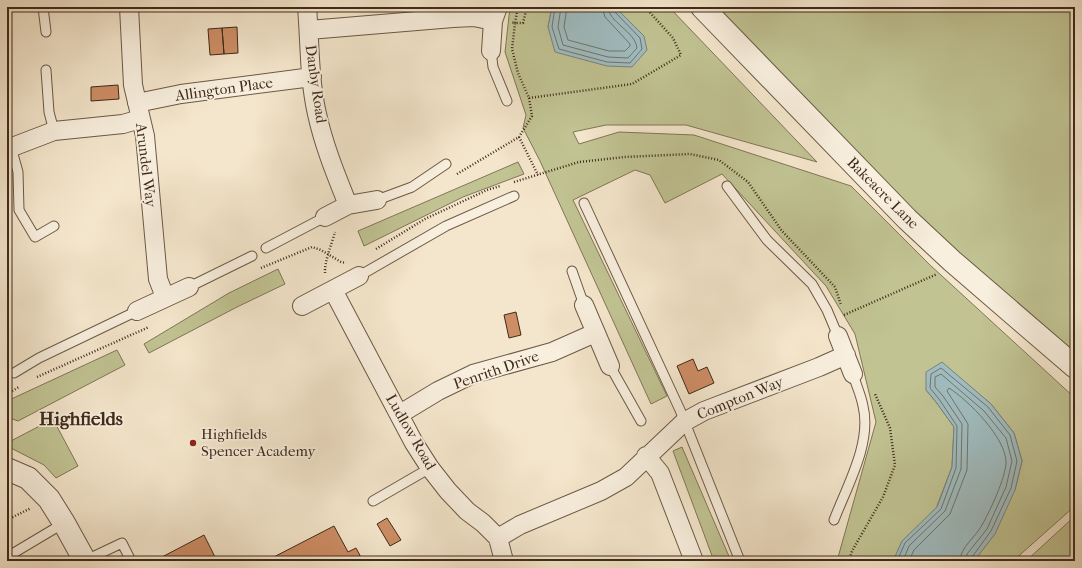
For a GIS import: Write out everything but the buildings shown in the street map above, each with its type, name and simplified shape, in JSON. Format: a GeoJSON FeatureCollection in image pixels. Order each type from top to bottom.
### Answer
{"type":"FeatureCollection","features":[{"type":"Feature","properties":{"kind":"street","name":"Arundel Way"},"geometry":{"type":"LineString","coordinates":[[129,7],[133,85],[145,136],[158,279],[165,297]]}},
{"type":"Feature","properties":{"kind":"street","name":"Danby Road"},"geometry":{"type":"LineString","coordinates":[[307,7],[312,77],[317,114],[330,160],[348,205]]}},
{"type":"Feature","properties":{"kind":"street","name":"Bakeacre Lane"},"geometry":{"type":"LineString","coordinates":[[702,7],[907,219],[952,261],[1075,367]]}},
{"type":"Feature","properties":{"kind":"street"},"geometry":{"type":"LineString","coordinates":[[309,30],[453,18],[474,18],[495,14],[491,51]]}},
{"type":"Feature","properties":{"kind":"street","name":"Allington Place"},"geometry":{"type":"LineString","coordinates":[[9,148],[54,132],[123,124],[139,111],[181,94],[312,77]]}},
{"type":"Feature","properties":{"kind":"street"},"geometry":{"type":"LineString","coordinates":[[326,217],[348,205],[377,200]]}},
{"type":"Feature","properties":{"kind":"street"},"geometry":{"type":"LineString","coordinates":[[302,306],[333,290],[356,270]]}},
{"type":"Feature","properties":{"kind":"street"},"geometry":{"type":"LineString","coordinates":[[137,311],[189,287]]}},
{"type":"Feature","properties":{"kind":"street","name":"Ludlow Road"},"geometry":{"type":"LineString","coordinates":[[333,290],[414,443],[430,468],[448,491],[467,511],[483,523],[498,538]]}},
{"type":"Feature","properties":{"kind":"street"},"geometry":{"type":"LineString","coordinates":[[584,305],[610,366]]}},
{"type":"Feature","properties":{"kind":"street"},"geometry":{"type":"LineString","coordinates":[[842,329],[846,355],[853,374]]}},
{"type":"Feature","properties":{"kind":"street","name":"Penrith Drive"},"geometry":{"type":"LineString","coordinates":[[400,414],[438,391],[473,374],[552,352],[595,333]]}},
{"type":"Feature","properties":{"kind":"street","name":"Compton Way"},"geometry":{"type":"LineString","coordinates":[[498,538],[520,525],[601,491],[626,477],[646,456],[684,422],[704,411],[819,367],[846,355]]}},
{"type":"Feature","properties":{"kind":"street"},"geometry":{"type":"LineString","coordinates":[[646,456],[660,473],[694,561]]}},
{"type":"Feature","properties":{"kind":"street"},"geometry":{"type":"LineString","coordinates":[[7,469],[28,478],[49,499],[64,523],[84,561]]}},
{"type":"Feature","properties":{"kind":"street"},"geometry":{"type":"LineString","coordinates":[[498,538],[504,561]]}},
{"type":"Feature","properties":{"kind":"lane"},"geometry":{"type":"LineString","coordinates":[[43,7],[46,32]]}},
{"type":"Feature","properties":{"kind":"lane"},"geometry":{"type":"LineString","coordinates":[[491,51],[493,67],[507,101]]}},
{"type":"Feature","properties":{"kind":"lane"},"geometry":{"type":"LineString","coordinates":[[46,70],[49,112],[54,132]]}},
{"type":"Feature","properties":{"kind":"lane"},"geometry":{"type":"LineString","coordinates":[[9,148],[18,172],[19,210],[35,237],[54,226]]}},
{"type":"Feature","properties":{"kind":"lane"},"geometry":{"type":"LineString","coordinates":[[377,200],[412,187],[446,164]]}},
{"type":"Feature","properties":{"kind":"lane"},"geometry":{"type":"LineString","coordinates":[[727,186],[767,240],[812,284],[827,310],[842,329]]}},
{"type":"Feature","properties":{"kind":"lane"},"geometry":{"type":"LineString","coordinates":[[356,270],[446,226],[514,196]]}},
{"type":"Feature","properties":{"kind":"lane"},"geometry":{"type":"LineString","coordinates":[[584,203],[684,422],[740,561]]}},
{"type":"Feature","properties":{"kind":"lane"},"geometry":{"type":"LineString","coordinates":[[266,248],[326,217]]}},
{"type":"Feature","properties":{"kind":"lane"},"geometry":{"type":"LineString","coordinates":[[189,287],[252,256]]}},
{"type":"Feature","properties":{"kind":"lane"},"geometry":{"type":"LineString","coordinates":[[572,271],[584,305]]}},
{"type":"Feature","properties":{"kind":"lane"},"geometry":{"type":"LineString","coordinates":[[14,373],[39,358],[137,311]]}},
{"type":"Feature","properties":{"kind":"lane"},"geometry":{"type":"LineString","coordinates":[[610,366],[641,421]]}},
{"type":"Feature","properties":{"kind":"lane"},"geometry":{"type":"LineString","coordinates":[[834,520],[855,468],[865,434],[864,407],[853,374]]}},
{"type":"Feature","properties":{"kind":"lane"},"geometry":{"type":"LineString","coordinates":[[373,501],[430,468]]}},
{"type":"Feature","properties":{"kind":"lane"},"geometry":{"type":"LineString","coordinates":[[7,557],[64,523]]}},
{"type":"Feature","properties":{"kind":"lane"},"geometry":{"type":"LineString","coordinates":[[84,561],[122,543],[131,561]]}},
{"type":"Feature","properties":{"kind":"path"},"geometry":{"type":"LineString","coordinates":[[495,14],[515,23],[523,23],[527,7]]}},
{"type":"Feature","properties":{"kind":"path"},"geometry":{"type":"LineString","coordinates":[[529,98],[632,84],[681,55],[673,38],[645,7]]}},
{"type":"Feature","properties":{"kind":"path"},"geometry":{"type":"LineString","coordinates":[[451,177],[519,137],[532,116],[529,98],[518,73],[512,49],[515,23]]}},
{"type":"Feature","properties":{"kind":"path"},"geometry":{"type":"LineString","coordinates":[[519,137],[538,174]]}},
{"type":"Feature","properties":{"kind":"path"},"geometry":{"type":"LineString","coordinates":[[508,184],[579,162],[625,157],[690,154],[719,160],[748,182],[782,231],[835,287],[842,308]]}},
{"type":"Feature","properties":{"kind":"path"},"geometry":{"type":"LineString","coordinates":[[370,252],[425,219],[487,190],[501,186]]}},
{"type":"Feature","properties":{"kind":"path"},"geometry":{"type":"LineString","coordinates":[[256,269],[312,247],[322,250],[356,270]]}},
{"type":"Feature","properties":{"kind":"path"},"geometry":{"type":"LineString","coordinates":[[842,329],[844,315],[937,274],[952,261]]}},
{"type":"Feature","properties":{"kind":"path"},"geometry":{"type":"LineString","coordinates":[[34,378],[152,326]]}},
{"type":"Feature","properties":{"kind":"path"},"geometry":{"type":"LineString","coordinates":[[7,394],[20,385]]}},
{"type":"Feature","properties":{"kind":"path"},"geometry":{"type":"LineString","coordinates":[[849,561],[852,550],[883,497],[895,465],[890,428],[875,393]]}},
{"type":"Feature","properties":{"kind":"path"},"geometry":{"type":"LineString","coordinates":[[7,520],[49,499]]}},
{"type":"Feature","properties":{"kind":"green space"},"geometry":{"type":"Polygon","coordinates":[[[510,7],[552,7],[548,27],[644,36],[615,7],[669,7],[817,162],[686,125],[606,125],[573,132],[579,144],[619,132],[694,135],[851,186],[930,265],[1075,398],[1075,506],[1013,561],[837,561],[876,422],[855,334],[826,286],[722,174],[665,203],[650,175],[635,170],[573,200],[667,396],[651,404],[540,161],[523,128],[526,115],[505,52],[510,7]],[[942,363],[926,390],[954,427],[952,467],[937,506],[1015,490],[1022,461],[1014,433],[991,404],[942,363]]]}},
{"type":"Feature","properties":{"kind":"green space"},"geometry":{"type":"Polygon","coordinates":[[[703,7],[1075,7],[1075,367],[703,7]]]}},
{"type":"Feature","properties":{"kind":"green space"},"geometry":{"type":"Polygon","coordinates":[[[518,162],[524,174],[463,197],[364,246],[358,231],[518,162]]]}},
{"type":"Feature","properties":{"kind":"green space"},"geometry":{"type":"Polygon","coordinates":[[[278,269],[285,284],[237,307],[149,353],[144,344],[229,293],[278,269]]]}},
{"type":"Feature","properties":{"kind":"green space"},"geometry":{"type":"Polygon","coordinates":[[[117,350],[125,365],[18,421],[7,417],[7,401],[117,350]]]}},
{"type":"Feature","properties":{"kind":"green space"},"geometry":{"type":"Polygon","coordinates":[[[53,419],[78,466],[56,478],[44,465],[7,446],[7,443],[53,419]]]}},
{"type":"Feature","properties":{"kind":"green space"},"geometry":{"type":"Polygon","coordinates":[[[682,447],[731,561],[714,561],[673,451],[682,447]]]}},
{"type":"Feature","properties":{"kind":"green space"},"geometry":{"type":"Polygon","coordinates":[[[1075,516],[1075,561],[1026,561],[1075,516]]]}},
{"type":"Feature","properties":{"kind":"water"},"geometry":{"type":"Polygon","coordinates":[[[552,7],[615,7],[644,36],[647,50],[632,67],[607,66],[555,52],[548,27],[552,7]]]}},
{"type":"Feature","properties":{"kind":"water"},"geometry":{"type":"Polygon","coordinates":[[[942,362],[991,404],[1014,433],[1022,461],[1015,490],[995,534],[974,561],[893,561],[902,541],[937,507],[952,467],[954,427],[926,390],[926,372],[942,362]]]}},
{"type":"Feature","properties":{"kind":"place","name":"Highfields Spencer Academy"},"geometry":{"type":"Point","coordinates":[193,443]}},
{"type":"Feature","properties":{"kind":"district","name":"Highfields"},"geometry":{"type":"Point","coordinates":[81,419]}}]}
